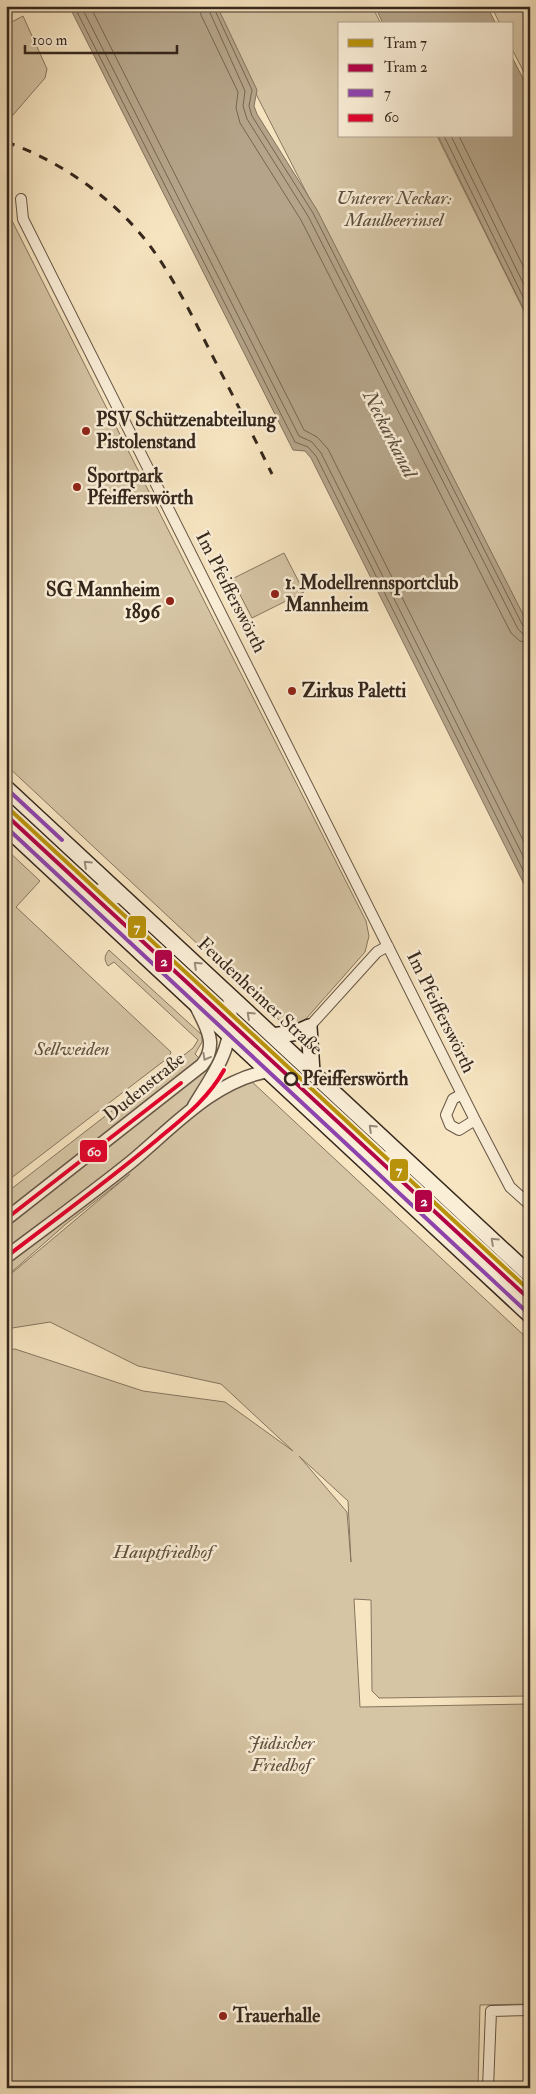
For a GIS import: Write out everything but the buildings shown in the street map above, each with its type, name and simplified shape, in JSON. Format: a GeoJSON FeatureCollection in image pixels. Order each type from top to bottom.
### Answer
{"type":"FeatureCollection","features":[{"type":"Feature","properties":{"kind":"main road","name":"Feudenheimer Straße"},"geometry":{"type":"LineString","coordinates":[[6,788],[530,1275]]}},
{"type":"Feature","properties":{"kind":"main road"},"geometry":{"type":"LineString","coordinates":[[6,827],[530,1315]]}},
{"type":"Feature","properties":{"kind":"main road"},"geometry":{"type":"LineString","coordinates":[[90,905],[99,892],[123,897]]}},
{"type":"Feature","properties":{"kind":"main road"},"geometry":{"type":"LineString","coordinates":[[273,1036],[298,1032],[309,1027],[312,1072]]}},
{"type":"Feature","properties":{"kind":"main road"},"geometry":{"type":"LineString","coordinates":[[362,1159],[384,1165],[390,1160],[395,1150]]}},
{"type":"Feature","properties":{"kind":"street","name":"Im Pfeifferswörth"},"geometry":{"type":"LineString","coordinates":[[21,198],[23,219],[475,1120],[510,1187],[530,1205]]}},
{"type":"Feature","properties":{"kind":"street","name":"Im Pfeifferswörth"},"geometry":{"type":"LineString","coordinates":[[309,1027],[377,952],[388,946]]}},
{"type":"Feature","properties":{"kind":"street","name":"Dudenstraße"},"geometry":{"type":"LineString","coordinates":[[192,1110],[220,1063],[230,1036],[232,1014],[229,995]]}},
{"type":"Feature","properties":{"kind":"street","name":"Dudenstraße"},"geometry":{"type":"LineString","coordinates":[[6,1219],[202,1065],[208,1057],[210,1036],[193,1001]]}},
{"type":"Feature","properties":{"kind":"street","name":"Dudenstraße"},"geometry":{"type":"LineString","coordinates":[[6,1258],[130,1163],[192,1110],[234,1081],[269,1071]]}},
{"type":"Feature","properties":{"kind":"street","name":"Im Pfeifferswörth"},"geometry":{"type":"LineString","coordinates":[[462,1094],[453,1098],[446,1115],[450,1125],[459,1130],[475,1120]]}},
{"type":"Feature","properties":{"kind":"street"},"geometry":{"type":"LineString","coordinates":[[488,2088],[490,2011],[530,2010]]}},
{"type":"Feature","properties":{"kind":"green space","name":"Unterer Neckar: Maulbeerinsel"},"geometry":{"type":"Polygon","coordinates":[[[211,6],[372,6],[380,22],[338,22],[338,138],[438,138],[530,323],[530,630],[211,6]]]}},
{"type":"Feature","properties":{"kind":"green space"},"geometry":{"type":"Polygon","coordinates":[[[491,6],[530,6],[530,84],[514,53],[514,22],[499,22],[491,6]]]}},
{"type":"Feature","properties":{"kind":"green space"},"geometry":{"type":"Polygon","coordinates":[[[23,16],[47,69],[45,78],[6,123],[6,25],[23,16]]]}},
{"type":"Feature","properties":{"kind":"green space","name":"Sportpark Pfeifferswörth"},"geometry":{"type":"Polygon","coordinates":[[[6,209],[366,921],[369,936],[365,952],[305,1020],[301,1022],[292,1024],[279,1020],[6,765],[6,209]]]}},
{"type":"Feature","properties":{"kind":"green space"},"geometry":{"type":"Polygon","coordinates":[[[284,553],[304,592],[252,618],[232,579],[284,553]]]}},
{"type":"Feature","properties":{"kind":"green space"},"geometry":{"type":"Polygon","coordinates":[[[6,795],[99,883],[85,894],[6,820],[6,795]]]}},
{"type":"Feature","properties":{"kind":"green space","name":"Sellweiden"},"geometry":{"type":"Polygon","coordinates":[[[6,849],[40,881],[16,907],[171,1052],[169,1057],[6,1182],[6,849]]]}},
{"type":"Feature","properties":{"kind":"green space"},"geometry":{"type":"Polygon","coordinates":[[[102,897],[107,897],[208,983],[220,1001],[226,1023],[99,905],[102,897]]]}},
{"type":"Feature","properties":{"kind":"green space"},"geometry":{"type":"Polygon","coordinates":[[[109,950],[202,1035],[202,1042],[195,1054],[208,1067],[212,1067],[211,1069],[234,1090],[250,1080],[530,1341],[530,1696],[379,1698],[372,1691],[371,1600],[354,1599],[360,1707],[530,1704],[530,2004],[480,2005],[478,2088],[6,2088],[6,1350],[15,1349],[143,1391],[225,1402],[293,1451],[221,1384],[138,1366],[50,1322],[6,1329],[6,1278],[130,1174],[66,1224],[6,1277],[6,1193],[193,1048],[198,1040],[114,962],[108,966],[105,956],[109,950]],[[299,1456],[347,1512],[351,1562],[348,1501],[299,1456]]]}},
{"type":"Feature","properties":{"kind":"green space"},"geometry":{"type":"Polygon","coordinates":[[[325,1093],[390,1153],[389,1157],[321,1095],[325,1093]]]}},
{"type":"Feature","properties":{"kind":"green space"},"geometry":{"type":"Polygon","coordinates":[[[398,1161],[530,1284],[530,1288],[396,1164],[398,1161]]]}},
{"type":"Feature","properties":{"kind":"green space"},"geometry":{"type":"Polygon","coordinates":[[[390,1169],[530,1300],[530,1306],[385,1171],[390,1169]]]}},
{"type":"Feature","properties":{"kind":"water","name":"Neckarkanal"},"geometry":{"type":"Polygon","coordinates":[[[69,6],[217,6],[257,90],[254,106],[257,114],[317,210],[530,628],[530,896],[311,458],[305,451],[293,450],[69,6]]]}},
{"type":"Feature","properties":{"kind":"water"},"geometry":{"type":"Polygon","coordinates":[[[375,6],[487,6],[495,22],[382,22],[375,6]]]}},
{"type":"Feature","properties":{"kind":"water"},"geometry":{"type":"Polygon","coordinates":[[[514,61],[530,92],[530,322],[439,138],[514,138],[514,61]]]}},
{"type":"Feature","properties":{"kind":"railway"},"geometry":{"type":"LineString","coordinates":[[6,142],[46,159],[84,182],[118,210],[147,242],[181,295],[272,474]]}},
{"type":"Feature","properties":{"kind":"tram line","name":"7"},"geometry":{"type":"LineString","coordinates":[[6,806],[530,1291]]}},
{"type":"Feature","properties":{"kind":"tram line","name":"2"},"geometry":{"type":"LineString","coordinates":[[6,815],[526,1296]]}},
{"type":"Feature","properties":{"kind":"transit line","name":"7"},"geometry":{"type":"LineString","coordinates":[[6,788],[62,840]]}},
{"type":"Feature","properties":{"kind":"transit line","name":"7"},"geometry":{"type":"LineString","coordinates":[[6,827],[530,1315]]}},
{"type":"Feature","properties":{"kind":"transit line","name":"60"},"geometry":{"type":"LineString","coordinates":[[6,1257],[102,1184],[177,1123],[203,1099],[224,1070]]}},
{"type":"Feature","properties":{"kind":"transit line","name":"60"},"geometry":{"type":"LineString","coordinates":[[6,1219],[181,1083]]}},
{"type":"Feature","properties":{"kind":"place","name":"PSV Schützenabteilung Pistolenstand"},"geometry":{"type":"Point","coordinates":[86,431]}},
{"type":"Feature","properties":{"kind":"place","name":"Sportpark Pfeifferswörth"},"geometry":{"type":"Point","coordinates":[77,487]}},
{"type":"Feature","properties":{"kind":"place","name":"1. Modellrennsportclub Mannheim"},"geometry":{"type":"Point","coordinates":[275,594]}},
{"type":"Feature","properties":{"kind":"place","name":"SG Mannheim 1896"},"geometry":{"type":"Point","coordinates":[170,601]}},
{"type":"Feature","properties":{"kind":"place","name":"Zirkus Paletti"},"geometry":{"type":"Point","coordinates":[292,691]}},
{"type":"Feature","properties":{"kind":"place","name":"Pfeifferswörth"},"geometry":{"type":"Point","coordinates":[291,1079]}},
{"type":"Feature","properties":{"kind":"place","name":"Trauerhalle"},"geometry":{"type":"Point","coordinates":[223,2016]}},
{"type":"Feature","properties":{"kind":"park label","name":"Hauptfriedhof"},"geometry":{"type":"Point","coordinates":[163,1552]}},
{"type":"Feature","properties":{"kind":"park label","name":"Jüdischer Friedhof"},"geometry":{"type":"Point","coordinates":[281,1754]}}]}
